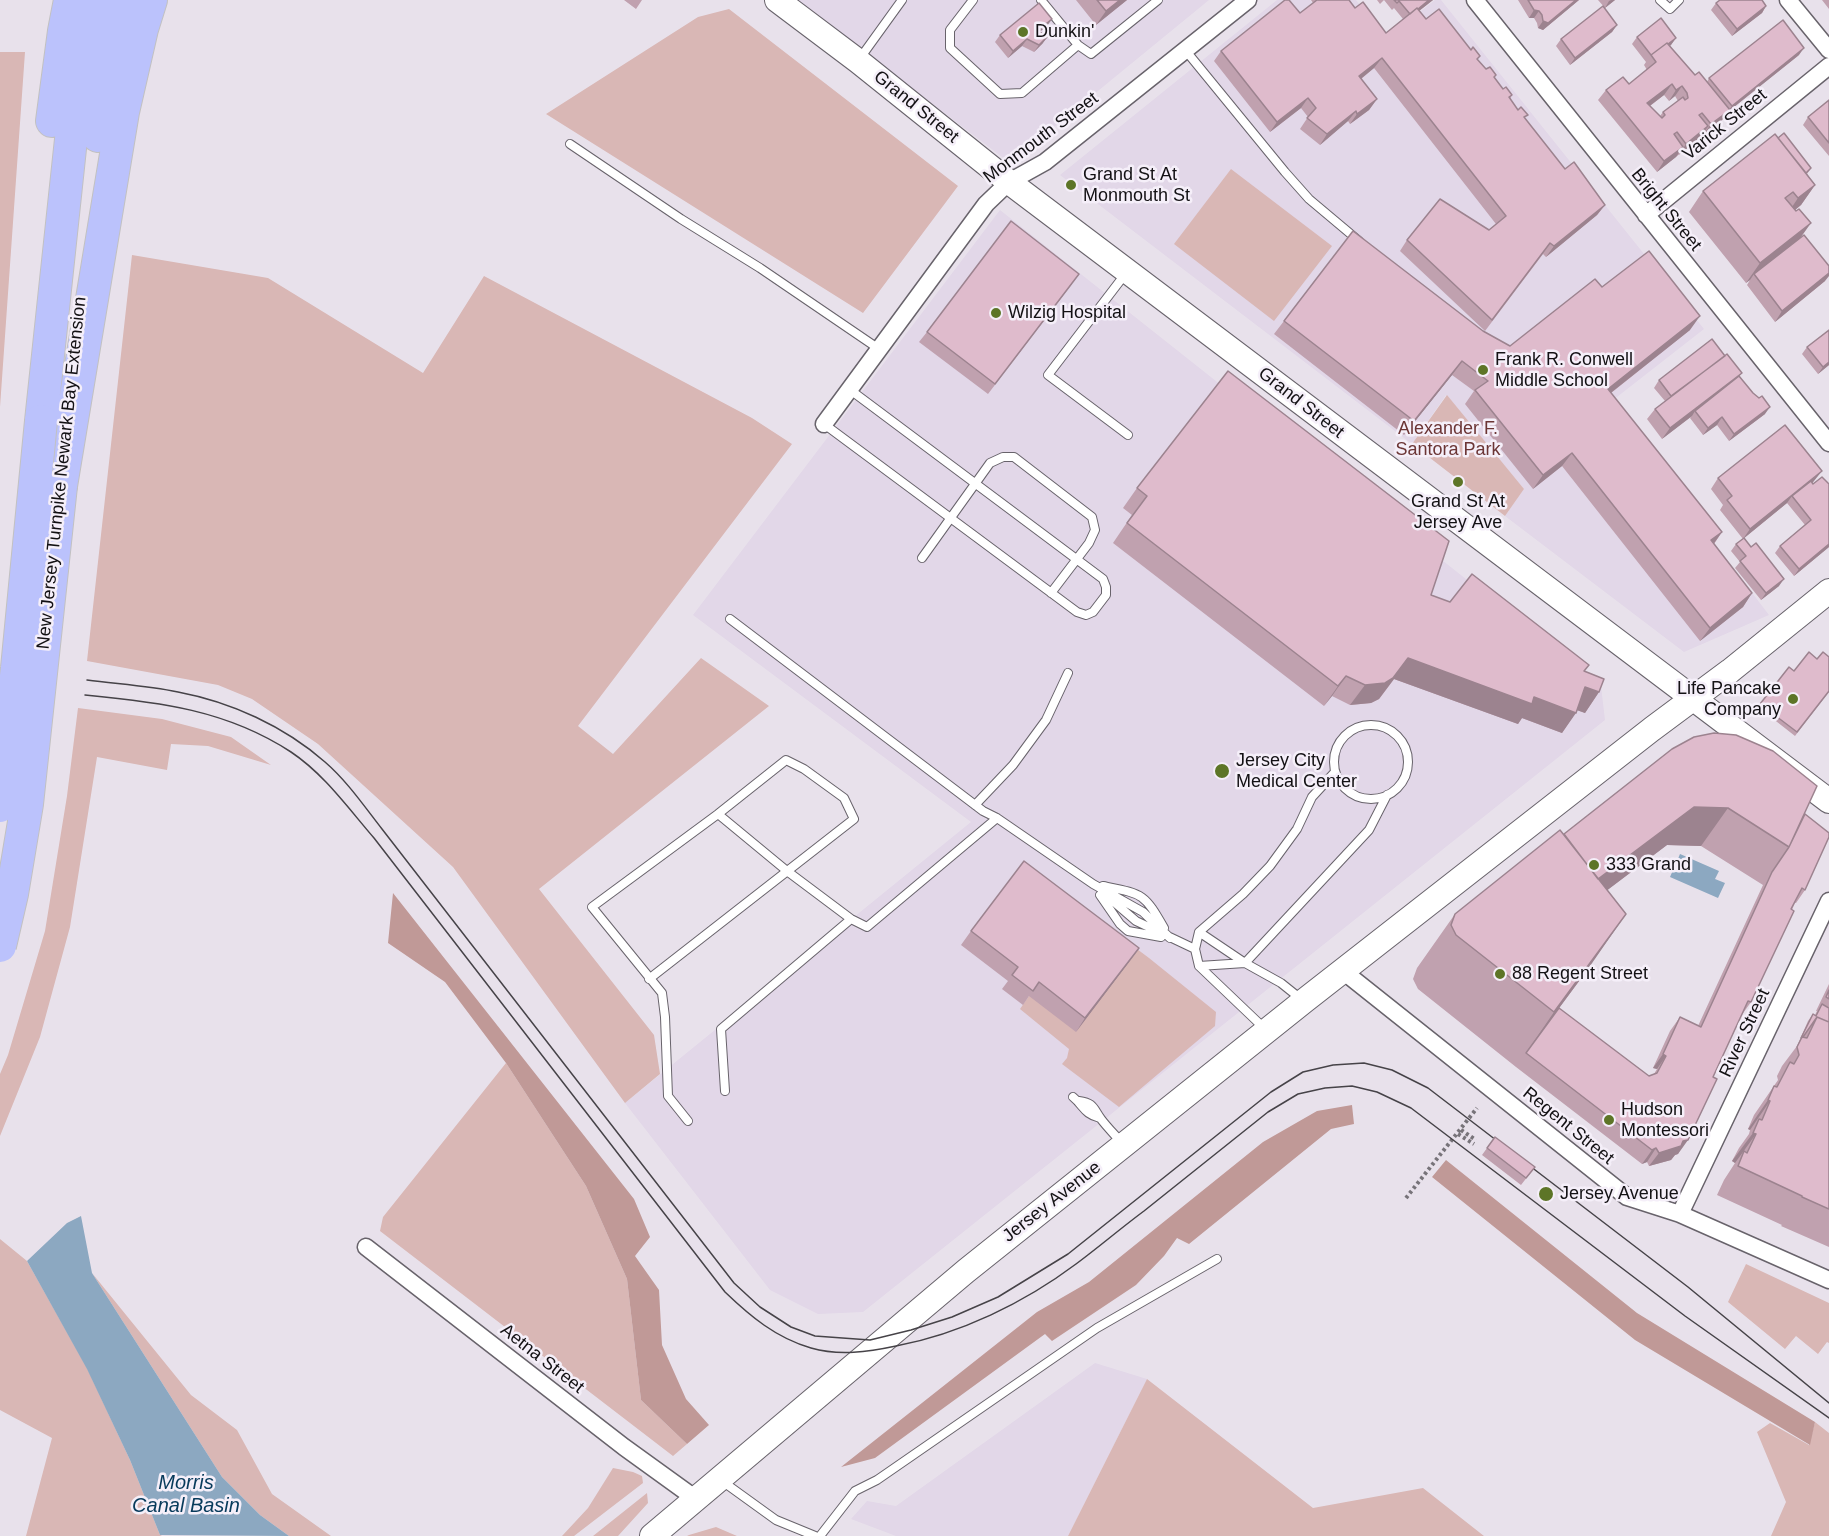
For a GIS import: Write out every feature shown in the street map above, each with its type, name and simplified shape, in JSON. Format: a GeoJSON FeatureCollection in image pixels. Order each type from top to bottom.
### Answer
{"type":"FeatureCollection","features":[{"type":"Feature","properties":{"kind":"highway"},"geometry":{"type":"LineString","coordinates":[[41,421],[45,193],[53,111],[69,0]]}},
{"type":"Feature","properties":{"kind":"highway","name":"New Jersey Turnpike Newark Bay Extension"},"geometry":{"type":"LineString","coordinates":[[0,806],[73,123],[94,0]]}},
{"type":"Feature","properties":{"kind":"highway","name":"New Jersey Turnpike Newark Bay Extension"},"geometry":{"type":"LineString","coordinates":[[0,946],[14,883],[27,804],[94,170],[106,81],[122,0]]}},
{"type":"Feature","properties":{"kind":"highway"},"geometry":{"type":"LineString","coordinates":[[62,486],[123,112],[151,0]]}},
{"type":"Feature","properties":{"kind":"street","name":"Grand Street"},"geometry":{"type":"LineString","coordinates":[[777,0],[858,61],[1009,182],[1693,698],[1827,796]]}},
{"type":"Feature","properties":{"kind":"street","name":"Monmouth Street"},"geometry":{"type":"LineString","coordinates":[[824,424],[986,204],[1009,182],[1045,162],[1248,0]]}},
{"type":"Feature","properties":{"kind":"street","name":"Bright Street"},"geometry":{"type":"LineString","coordinates":[[1475,0],[1829,443]]}},
{"type":"Feature","properties":{"kind":"street"},"geometry":{"type":"LineString","coordinates":[[1788,0],[1829,50]]}},
{"type":"Feature","properties":{"kind":"street","name":"Varick Street"},"geometry":{"type":"LineString","coordinates":[[1646,215],[1829,66]]}},
{"type":"Feature","properties":{"kind":"street","name":"Jersey Avenue"},"geometry":{"type":"LineString","coordinates":[[652,1536],[966,1271],[1267,1030],[1693,698],[1824,599]]}},
{"type":"Feature","properties":{"kind":"street","name":"River Street"},"geometry":{"type":"LineString","coordinates":[[1680,1214],[1829,901]]}},
{"type":"Feature","properties":{"kind":"street","name":"Regent Street"},"geometry":{"type":"LineString","coordinates":[[1343,971],[1627,1197],[1680,1214],[1829,1280]]}},
{"type":"Feature","properties":{"kind":"street","name":"Aetna Street"},"geometry":{"type":"LineString","coordinates":[[366,1248],[624,1447],[696,1499]]}},
{"type":"Feature","properties":{"kind":"lane"},"geometry":{"type":"LineString","coordinates":[[858,61],[902,0]]}},
{"type":"Feature","properties":{"kind":"lane"},"geometry":{"type":"LineString","coordinates":[[973,0],[950,30],[950,48],[1000,94],[1022,93],[1078,45]]}},
{"type":"Feature","properties":{"kind":"lane"},"geometry":{"type":"LineString","coordinates":[[1041,0],[1078,45],[1091,54],[1158,0]]}},
{"type":"Feature","properties":{"kind":"lane"},"geometry":{"type":"LineString","coordinates":[[1660,0],[1670,9],[1679,0]]}},
{"type":"Feature","properties":{"kind":"lane"},"geometry":{"type":"LineString","coordinates":[[1186,51],[1309,200],[1364,245]]}},
{"type":"Feature","properties":{"kind":"lane"},"geometry":{"type":"LineString","coordinates":[[570,144],[879,349]]}},
{"type":"Feature","properties":{"kind":"lane"},"geometry":{"type":"LineString","coordinates":[[1128,271],[1048,375],[1128,435]]}},
{"type":"Feature","properties":{"kind":"lane"},"geometry":{"type":"LineString","coordinates":[[824,424],[1077,612],[1086,615],[1093,612],[1106,595],[1107,587],[1102,579],[849,389]]}},
{"type":"Feature","properties":{"kind":"lane"},"geometry":{"type":"LineString","coordinates":[[922,558],[990,463],[1004,457],[1014,458],[1092,517],[1095,530],[1089,543],[1051,593]]}},
{"type":"Feature","properties":{"kind":"lane"},"geometry":{"type":"LineString","coordinates":[[730,619],[975,805],[998,818],[1094,884],[1143,912],[1170,938]]}},
{"type":"Feature","properties":{"kind":"lane"},"geometry":{"type":"LineString","coordinates":[[975,805],[1013,765],[1046,720],[1068,673]]}},
{"type":"Feature","properties":{"kind":"lane"},"geometry":{"type":"LineString","coordinates":[[1373,724],[1385,727],[1403,743],[1408,755],[1408,767],[1404,778],[1397,788],[1387,795],[1366,799],[1356,795],[1346,790],[1339,782],[1335,772],[1335,750],[1341,739],[1350,731],[1361,726],[1373,724]]}},
{"type":"Feature","properties":{"kind":"lane"},"geometry":{"type":"LineString","coordinates":[[650,979],[854,819],[844,798],[804,769],[786,760],[592,908],[650,979],[662,993],[668,1096],[688,1121]]}},
{"type":"Feature","properties":{"kind":"lane"},"geometry":{"type":"LineString","coordinates":[[1267,1030],[1199,966],[1195,949],[1199,932],[1243,894],[1270,866],[1297,829],[1312,797],[1335,772]]}},
{"type":"Feature","properties":{"kind":"lane"},"geometry":{"type":"LineString","coordinates":[[1199,966],[1245,963],[1369,830],[1387,795]]}},
{"type":"Feature","properties":{"kind":"lane"},"geometry":{"type":"LineString","coordinates":[[718,814],[787,871],[851,919],[867,927],[998,818]]}},
{"type":"Feature","properties":{"kind":"lane"},"geometry":{"type":"LineString","coordinates":[[1094,884],[1120,924],[1128,931],[1170,938],[1195,949]]}},
{"type":"Feature","properties":{"kind":"lane"},"geometry":{"type":"LineString","coordinates":[[1094,884],[1135,892],[1149,903],[1170,938]]}},
{"type":"Feature","properties":{"kind":"lane"},"geometry":{"type":"LineString","coordinates":[[725,1091],[721,1029],[851,919]]}},
{"type":"Feature","properties":{"kind":"lane"},"geometry":{"type":"LineString","coordinates":[[1199,932],[1245,963],[1281,983],[1304,1001]]}},
{"type":"Feature","properties":{"kind":"lane"},"geometry":{"type":"LineString","coordinates":[[1076,1099],[1087,1102],[1096,1109],[1100,1118],[1124,1145]]}},
{"type":"Feature","properties":{"kind":"lane"},"geometry":{"type":"LineString","coordinates":[[820,1536],[855,1491],[877,1480],[1097,1328],[1217,1259]]}},
{"type":"Feature","properties":{"kind":"lane"},"geometry":{"type":"LineString","coordinates":[[719,1479],[776,1520],[815,1536]]}},
{"type":"Feature","properties":{"kind":"path"},"geometry":{"type":"LineString","coordinates":[[1406,1198],[1477,1108]]}},
{"type":"Feature","properties":{"kind":"path"},"geometry":{"type":"LineString","coordinates":[[1460,1132],[1475,1142]]}},
{"type":"Feature","properties":{"kind":"shaded area"},"geometry":{"type":"Polygon","coordinates":[[[796,0],[1209,0],[1010,163],[796,0]]]}},
{"type":"Feature","properties":{"kind":"shaded area"},"geometry":{"type":"Polygon","coordinates":[[[1277,0],[1310,0],[1314,5],[1320,0],[1356,0],[1386,38],[1435,0],[1441,0],[1704,329],[1608,404],[1769,615],[1684,652],[1505,516],[1524,489],[1446,395],[1412,444],[1060,175],[1277,0]]]}},
{"type":"Feature","properties":{"kind":"shaded area","name":"Jersey City Medical Center"},"geometry":{"type":"Polygon","coordinates":[[[1000,210],[1601,686],[1605,720],[863,1312],[818,1314],[770,1290],[625,1103],[971,822],[693,615],[1000,210]]]}},
{"type":"Feature","properties":{"kind":"shaded area"},"geometry":{"type":"Polygon","coordinates":[[[393,893],[634,1199],[650,1237],[635,1256],[659,1290],[662,1345],[686,1399],[709,1425],[687,1444],[641,1400],[627,1279],[586,1186],[506,1063],[445,982],[388,943],[393,893]]]}},
{"type":"Feature","properties":{"kind":"shaded area"},"geometry":{"type":"Polygon","coordinates":[[[1352,1105],[1354,1124],[1331,1129],[1189,1244],[1177,1238],[1164,1256],[1136,1285],[1052,1341],[1045,1334],[875,1458],[841,1467],[1037,1312],[1089,1282],[1263,1142],[1317,1111],[1352,1105]]]}},
{"type":"Feature","properties":{"kind":"shaded area"},"geometry":{"type":"Polygon","coordinates":[[[1446,1160],[1637,1313],[1815,1422],[1810,1445],[1635,1340],[1432,1177],[1446,1160]]]}},
{"type":"Feature","properties":{"kind":"shaded area"},"geometry":{"type":"Polygon","coordinates":[[[1095,1363],[1147,1379],[1068,1536],[896,1536],[851,1519],[867,1501],[896,1506],[1095,1363]]]}},
{"type":"Feature","properties":{"kind":"green space"},"geometry":{"type":"Polygon","coordinates":[[[729,9],[958,186],[863,313],[546,114],[698,17],[729,9]]]}},
{"type":"Feature","properties":{"kind":"green space"},"geometry":{"type":"Polygon","coordinates":[[[0,52],[25,52],[0,407],[0,52]]]}},
{"type":"Feature","properties":{"kind":"green space"},"geometry":{"type":"Polygon","coordinates":[[[1231,169],[1332,246],[1274,321],[1174,244],[1231,169]]]}},
{"type":"Feature","properties":{"kind":"green space"},"geometry":{"type":"Polygon","coordinates":[[[132,255],[268,278],[423,373],[484,276],[752,418],[792,444],[578,726],[613,754],[701,658],[769,706],[539,889],[654,1035],[660,1074],[625,1103],[453,867],[318,744],[252,699],[218,685],[87,661],[132,255]]]}},
{"type":"Feature","properties":{"kind":"green space","name":"Alexander F. Santora Park"},"geometry":{"type":"Polygon","coordinates":[[[1447,395],[1524,489],[1505,516],[1412,444],[1447,395]]]}},
{"type":"Feature","properties":{"kind":"green space"},"geometry":{"type":"Polygon","coordinates":[[[78,708],[162,719],[231,737],[271,765],[208,746],[171,744],[167,770],[97,757],[70,927],[40,1037],[0,1136],[0,1074],[8,1055],[45,931],[67,796],[78,708]]]}},
{"type":"Feature","properties":{"kind":"green space"},"geometry":{"type":"Polygon","coordinates":[[[1038,875],[1149,958],[1216,1012],[1215,1026],[1119,1107],[1062,1064],[1067,1058],[1069,1049],[1020,1009],[1029,996],[1038,875]]]}},
{"type":"Feature","properties":{"kind":"green space"},"geometry":{"type":"Polygon","coordinates":[[[506,1063],[586,1186],[627,1279],[641,1400],[687,1444],[673,1456],[380,1231],[383,1217],[506,1063]]]}},
{"type":"Feature","properties":{"kind":"green space"},"geometry":{"type":"Polygon","coordinates":[[[0,1239],[27,1261],[87,1368],[162,1536],[26,1536],[52,1438],[0,1410],[0,1239]]]}},
{"type":"Feature","properties":{"kind":"green space"},"geometry":{"type":"Polygon","coordinates":[[[1746,1264],[1829,1303],[1829,1343],[1827,1342],[1818,1354],[1796,1336],[1785,1349],[1728,1302],[1746,1264]]]}},
{"type":"Feature","properties":{"kind":"green space"},"geometry":{"type":"Polygon","coordinates":[[[92,1273],[191,1395],[237,1430],[272,1494],[331,1536],[289,1536],[260,1515],[222,1477],[92,1273]]]}},
{"type":"Feature","properties":{"kind":"green space"},"geometry":{"type":"Polygon","coordinates":[[[1147,1379],[1313,1508],[1423,1488],[1484,1536],[1068,1536],[1147,1379]]]}},
{"type":"Feature","properties":{"kind":"green space"},"geometry":{"type":"Polygon","coordinates":[[[1815,1422],[1829,1433],[1829,1536],[1771,1536],[1786,1502],[1757,1432],[1770,1423],[1809,1445],[1815,1422]]]}},
{"type":"Feature","properties":{"kind":"green space"},"geometry":{"type":"Polygon","coordinates":[[[613,1468],[642,1476],[643,1483],[574,1536],[562,1536],[588,1508],[613,1468]]]}},
{"type":"Feature","properties":{"kind":"green space"},"geometry":{"type":"Polygon","coordinates":[[[647,1493],[648,1503],[618,1536],[593,1536],[647,1493]]]}},
{"type":"Feature","properties":{"kind":"green space"},"geometry":{"type":"Polygon","coordinates":[[[716,1527],[737,1536],[687,1536],[689,1535],[716,1527]]]}},
{"type":"Feature","properties":{"kind":"water"},"geometry":{"type":"Polygon","coordinates":[[[1680,854],[1719,871],[1715,879],[1725,883],[1718,898],[1670,877],[1680,854]]]}},
{"type":"Feature","properties":{"kind":"water","name":"Morris Canal Basin"},"geometry":{"type":"Polygon","coordinates":[[[81,1216],[92,1273],[222,1477],[260,1515],[289,1536],[160,1535],[130,1460],[87,1369],[27,1261],[67,1223],[81,1216]]]}},
{"type":"Feature","properties":{"kind":"building"},"geometry":{"type":"Polygon","coordinates":[[[1097,0],[1120,0],[1106,11],[1097,0]]]}},
{"type":"Feature","properties":{"kind":"building"},"geometry":{"type":"Polygon","coordinates":[[[1285,0],[1289,0],[1300,13],[1317,0],[1349,0],[1355,8],[1363,2],[1386,33],[1417,8],[1426,19],[1439,9],[1471,50],[1473,47],[1480,56],[1477,59],[1486,69],[1490,67],[1503,89],[1506,87],[1512,95],[1509,97],[1518,110],[1521,107],[1528,115],[1524,117],[1565,169],[1574,162],[1605,205],[1554,246],[1550,243],[1492,320],[1407,240],[1440,199],[1489,230],[1506,216],[1382,58],[1359,76],[1377,99],[1357,114],[1356,111],[1327,134],[1307,118],[1316,108],[1308,98],[1277,122],[1221,51],[1285,0]]]}},
{"type":"Feature","properties":{"kind":"building"},"geometry":{"type":"Polygon","coordinates":[[[1394,0],[1429,0],[1410,14],[1399,1],[1397,3],[1394,0]]]}},
{"type":"Feature","properties":{"kind":"building"},"geometry":{"type":"Polygon","coordinates":[[[1528,0],[1576,0],[1548,23],[1543,21],[1542,15],[1539,11],[1534,10],[1528,0]]]}},
{"type":"Feature","properties":{"kind":"building"},"geometry":{"type":"Polygon","coordinates":[[[1720,0],[1762,0],[1766,6],[1737,29],[1716,3],[1720,0]]]}},
{"type":"Feature","properties":{"kind":"building","name":"Dunkin'"},"geometry":{"type":"Polygon","coordinates":[[[1039,3],[1052,19],[1037,31],[1048,36],[1039,45],[1027,39],[1013,51],[1000,35],[1039,3]]]}},
{"type":"Feature","properties":{"kind":"building"},"geometry":{"type":"Polygon","coordinates":[[[1603,6],[1617,25],[1575,58],[1561,39],[1603,6]]]}},
{"type":"Feature","properties":{"kind":"building"},"geometry":{"type":"Polygon","coordinates":[[[1661,18],[1676,38],[1651,55],[1637,37],[1661,18]]]}},
{"type":"Feature","properties":{"kind":"building"},"geometry":{"type":"Polygon","coordinates":[[[1783,20],[1804,48],[1732,106],[1709,78],[1783,20]]]}},
{"type":"Feature","properties":{"kind":"building"},"geometry":{"type":"Polygon","coordinates":[[[1667,43],[1695,75],[1699,72],[1730,110],[1711,124],[1702,113],[1699,115],[1708,126],[1686,144],[1677,132],[1674,134],[1683,147],[1664,161],[1606,90],[1623,77],[1629,84],[1656,62],[1651,55],[1667,43]],[[1672,84],[1647,103],[1662,118],[1665,115],[1663,112],[1683,97],[1685,100],[1688,98],[1682,86],[1676,90],[1672,84]]]}},
{"type":"Feature","properties":{"kind":"building"},"geometry":{"type":"Polygon","coordinates":[[[1829,100],[1829,143],[1808,117],[1829,100]]]}},
{"type":"Feature","properties":{"kind":"building"},"geometry":{"type":"Polygon","coordinates":[[[1784,133],[1811,168],[1806,173],[1778,138],[1784,133]]]}},
{"type":"Feature","properties":{"kind":"building"},"geometry":{"type":"Polygon","coordinates":[[[1775,134],[1815,185],[1798,198],[1793,192],[1785,198],[1811,223],[1760,263],[1703,191],[1775,134]]]}},
{"type":"Feature","properties":{"kind":"building","name":"Wilzig Hospital"},"geometry":{"type":"Polygon","coordinates":[[[1011,221],[1079,274],[995,384],[927,332],[1011,221]]]}},
{"type":"Feature","properties":{"kind":"building"},"geometry":{"type":"Polygon","coordinates":[[[1353,231],[1483,331],[1510,346],[1595,279],[1602,287],[1649,251],[1700,316],[1608,389],[1722,532],[1711,540],[1752,593],[1710,628],[1572,453],[1543,475],[1475,390],[1488,381],[1462,361],[1414,421],[1284,321],[1353,231]]]}},
{"type":"Feature","properties":{"kind":"building"},"geometry":{"type":"Polygon","coordinates":[[[1804,235],[1829,266],[1829,273],[1782,311],[1754,274],[1804,235]]]}},
{"type":"Feature","properties":{"kind":"building"},"geometry":{"type":"Polygon","coordinates":[[[1829,330],[1829,362],[1823,367],[1807,347],[1829,330]]]}},
{"type":"Feature","properties":{"kind":"building"},"geometry":{"type":"Polygon","coordinates":[[[1712,339],[1725,356],[1671,396],[1659,380],[1712,339]]]}},
{"type":"Feature","properties":{"kind":"building"},"geometry":{"type":"Polygon","coordinates":[[[1727,354],[1742,373],[1670,428],[1655,409],[1727,354]]]}},
{"type":"Feature","properties":{"kind":"building","name":"Jersey City Medical Center"},"geometry":{"type":"Polygon","coordinates":[[[1228,371],[1449,541],[1431,595],[1450,602],[1472,574],[1589,665],[1584,671],[1604,679],[1599,692],[1585,687],[1576,713],[1534,697],[1532,704],[1408,658],[1393,678],[1385,683],[1365,685],[1346,676],[1338,686],[1127,523],[1147,496],[1137,488],[1228,371]]]}},
{"type":"Feature","properties":{"kind":"building"},"geometry":{"type":"Polygon","coordinates":[[[1739,376],[1753,393],[1759,398],[1762,396],[1770,407],[1734,434],[1722,417],[1708,428],[1695,411],[1739,376]]]}},
{"type":"Feature","properties":{"kind":"building"},"geometry":{"type":"Polygon","coordinates":[[[1785,425],[1822,471],[1750,529],[1727,500],[1732,496],[1718,478],[1785,425]]]}},
{"type":"Feature","properties":{"kind":"building"},"geometry":{"type":"Polygon","coordinates":[[[1822,477],[1829,484],[1829,544],[1799,569],[1780,546],[1811,520],[1792,496],[1811,481],[1813,484],[1822,477]]]}},
{"type":"Feature","properties":{"kind":"building"},"geometry":{"type":"Polygon","coordinates":[[[1744,538],[1751,547],[1756,543],[1784,579],[1766,593],[1740,561],[1746,556],[1736,544],[1744,538]]]}},
{"type":"Feature","properties":{"kind":"building","name":"Life Pancake Company"},"geometry":{"type":"Polygon","coordinates":[[[1809,652],[1817,659],[1823,652],[1829,657],[1829,691],[1797,732],[1760,704],[1789,667],[1794,671],[1809,652]]]}},
{"type":"Feature","properties":{"kind":"building"},"geometry":{"type":"Polygon","coordinates":[[[1714,733],[1736,735],[1773,751],[1817,786],[1789,847],[1728,808],[1694,807],[1598,879],[1564,834],[1672,749],[1694,737],[1714,733]]]}},
{"type":"Feature","properties":{"kind":"building"},"geometry":{"type":"Polygon","coordinates":[[[1805,814],[1829,833],[1829,837],[1805,890],[1802,888],[1791,909],[1794,911],[1751,1002],[1748,1001],[1713,1077],[1717,1079],[1688,1140],[1683,1141],[1681,1146],[1659,1153],[1656,1148],[1652,1150],[1526,1053],[1559,1008],[1649,1076],[1657,1073],[1666,1056],[1663,1054],[1680,1017],[1701,1027],[1772,872],[1789,847],[1805,814]]]}},
{"type":"Feature","properties":{"kind":"building"},"geometry":{"type":"Polygon","coordinates":[[[1560,830],[1626,914],[1554,1012],[1456,935],[1451,925],[1455,914],[1560,830]]]}},
{"type":"Feature","properties":{"kind":"building"},"geometry":{"type":"Polygon","coordinates":[[[1024,861],[1139,948],[1085,1018],[1039,982],[1033,991],[1012,975],[1018,967],[971,931],[1024,861]]]}},
{"type":"Feature","properties":{"kind":"building"},"geometry":{"type":"Polygon","coordinates":[[[1822,1004],[1829,1008],[1829,1022],[1817,1017],[1801,1038],[1813,1014],[1816,1016],[1822,1004]]]}},
{"type":"Feature","properties":{"kind":"building"},"geometry":{"type":"Polygon","coordinates":[[[1817,1017],[1829,1022],[1829,1209],[1738,1166],[1744,1151],[1747,1153],[1756,1134],[1753,1133],[1759,1119],[1762,1120],[1774,1086],[1777,1087],[1790,1062],[1794,1064],[1799,1055],[1797,1047],[1802,1037],[1807,1038],[1817,1017]]]}},
{"type":"Feature","properties":{"kind":"building"},"geometry":{"type":"Polygon","coordinates":[[[1495,1137],[1535,1167],[1526,1178],[1487,1148],[1495,1137]]]}},
{"type":"Feature","properties":{"kind":"tram line"},"geometry":{"type":"LineString","coordinates":[[87,680],[167,690],[218,702],[256,717],[292,737],[325,762],[341,777],[362,803],[734,1283],[760,1307],[791,1327],[815,1336],[870,1340],[952,1317],[998,1297],[1068,1254],[1271,1092],[1303,1072],[1333,1065],[1364,1063],[1392,1070],[1428,1088],[1688,1287],[1829,1403]]}},
{"type":"Feature","properties":{"kind":"tram line"},"geometry":{"type":"LineString","coordinates":[[85,695],[166,705],[217,717],[267,738],[291,752],[314,770],[374,838],[725,1292],[764,1325],[798,1344],[832,1352],[875,1350],[944,1334],[990,1315],[1035,1292],[1076,1264],[1268,1112],[1298,1094],[1325,1088],[1352,1086],[1377,1092],[1411,1108],[1685,1316],[1829,1418]]}},
{"type":"Feature","properties":{"kind":"place","name":"Dunkin'"},"geometry":{"type":"Point","coordinates":[1023,32]}},
{"type":"Feature","properties":{"kind":"place","name":"Grand St At Monmouth St"},"geometry":{"type":"Point","coordinates":[1071,185]}},
{"type":"Feature","properties":{"kind":"place","name":"Wilzig Hospital"},"geometry":{"type":"Point","coordinates":[996,313]}},
{"type":"Feature","properties":{"kind":"place","name":"Frank R. Conwell Middle School"},"geometry":{"type":"Point","coordinates":[1483,370]}},
{"type":"Feature","properties":{"kind":"place","name":"Grand St At Jersey Ave"},"geometry":{"type":"Point","coordinates":[1458,482]}},
{"type":"Feature","properties":{"kind":"place","name":"Life Pancake Company"},"geometry":{"type":"Point","coordinates":[1793,699]}},
{"type":"Feature","properties":{"kind":"place","name":"Jersey City Medical Center"},"geometry":{"type":"Point","coordinates":[1222,771]}},
{"type":"Feature","properties":{"kind":"place","name":"333 Grand"},"geometry":{"type":"Point","coordinates":[1594,865]}},
{"type":"Feature","properties":{"kind":"place","name":"88 Regent Street"},"geometry":{"type":"Point","coordinates":[1500,974]}},
{"type":"Feature","properties":{"kind":"place","name":"Hudson Montessori"},"geometry":{"type":"Point","coordinates":[1609,1120]}},
{"type":"Feature","properties":{"kind":"place","name":"Jersey Avenue"},"geometry":{"type":"Point","coordinates":[1546,1194]}}]}
